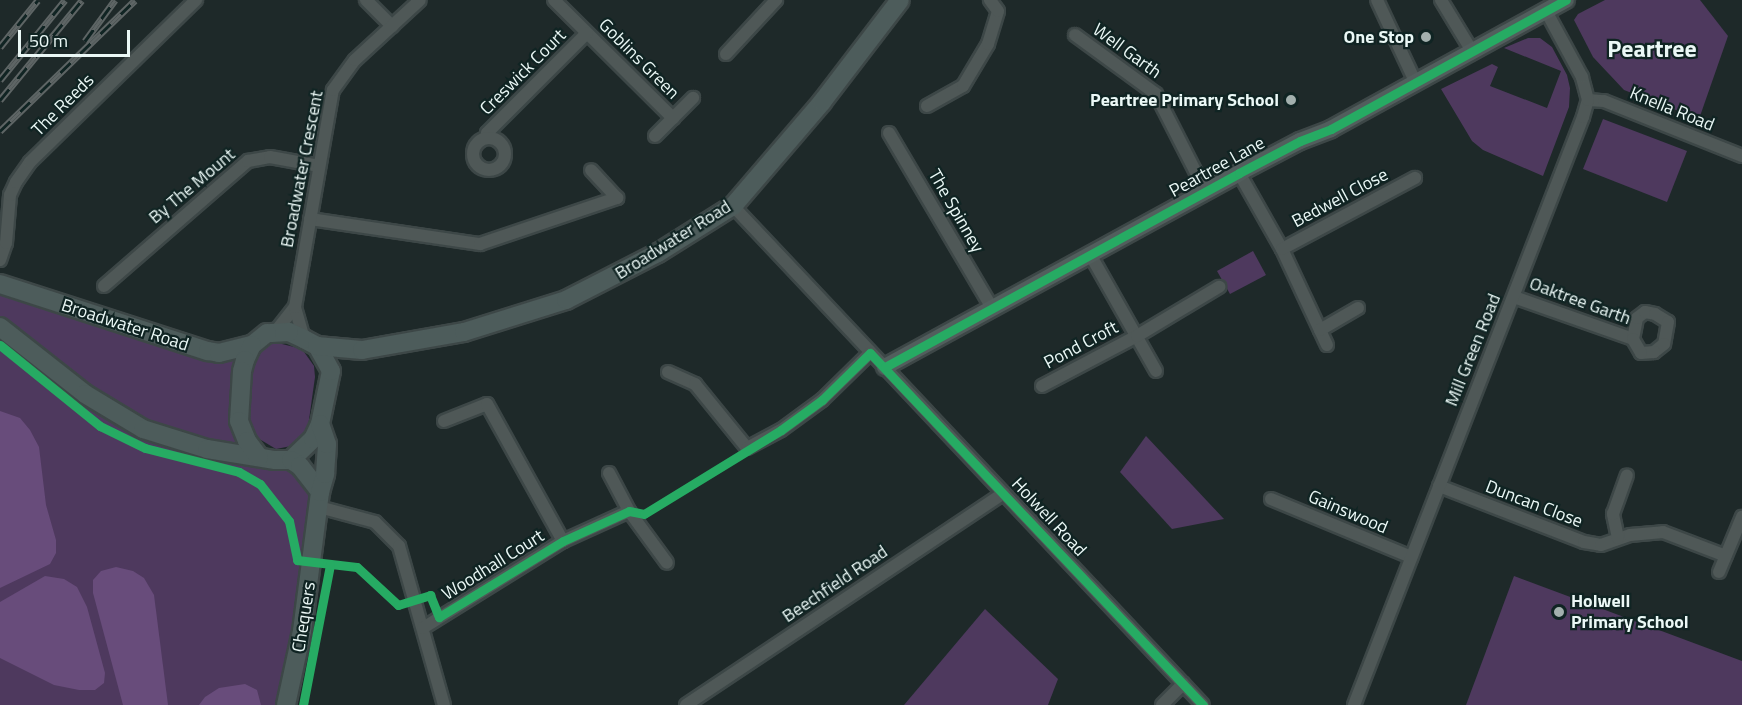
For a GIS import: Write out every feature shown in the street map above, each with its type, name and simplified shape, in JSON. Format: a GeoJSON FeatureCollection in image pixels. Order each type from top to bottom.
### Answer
{"type":"FeatureCollection","features":[{"type":"Feature","properties":{"kind":"main road","name":"Broadwater Road"},"geometry":{"type":"LineString","coordinates":[[311,342],[362,350],[464,332],[566,300],[658,253],[733,206],[822,102],[900,0]]}},
{"type":"Feature","properties":{"kind":"main road","name":"Broadwater Road"},"geometry":{"type":"LineString","coordinates":[[0,284],[208,351],[219,353],[252,345]]}},
{"type":"Feature","properties":{"kind":"main road"},"geometry":{"type":"LineString","coordinates":[[0,327],[85,394],[126,420],[183,443],[259,457],[291,460],[300,466],[320,500]]}},
{"type":"Feature","properties":{"kind":"main road"},"geometry":{"type":"LineString","coordinates":[[259,457],[247,441],[239,421],[242,371],[252,345],[267,333],[289,332],[311,342],[331,371],[320,424],[313,439],[291,460]]}},
{"type":"Feature","properties":{"kind":"main road","name":"Broadwater Road"},"geometry":{"type":"LineString","coordinates":[[331,371],[362,350]]}},
{"type":"Feature","properties":{"kind":"main road","name":"Chequers"},"geometry":{"type":"LineString","coordinates":[[286,705],[302,631],[325,474],[327,444],[320,424]]}},
{"type":"Feature","properties":{"kind":"street","name":"The Reeds"},"geometry":{"type":"LineString","coordinates":[[0,260],[6,243],[10,195],[30,162],[196,0]]}},
{"type":"Feature","properties":{"kind":"street"},"geometry":{"type":"LineString","coordinates":[[366,0],[392,26]]}},
{"type":"Feature","properties":{"kind":"street","name":"Broadwater Crescent"},"geometry":{"type":"LineString","coordinates":[[276,331],[295,307],[333,90],[344,72],[420,0]]}},
{"type":"Feature","properties":{"kind":"street","name":"Goblins Green"},"geometry":{"type":"LineString","coordinates":[[555,0],[673,118]]}},
{"type":"Feature","properties":{"kind":"street"},"geometry":{"type":"LineString","coordinates":[[726,54],[776,0]]}},
{"type":"Feature","properties":{"kind":"street"},"geometry":{"type":"LineString","coordinates":[[927,106],[963,86],[988,44],[998,11],[990,0]]}},
{"type":"Feature","properties":{"kind":"street"},"geometry":{"type":"LineString","coordinates":[[1377,0],[1415,81]]}},
{"type":"Feature","properties":{"kind":"street"},"geometry":{"type":"LineString","coordinates":[[1441,0],[1472,51]]}},
{"type":"Feature","properties":{"kind":"street","name":"Peartree Lane"},"geometry":{"type":"LineString","coordinates":[[885,367],[1239,173],[1300,141],[1331,129],[1566,0]]}},
{"type":"Feature","properties":{"kind":"street"},"geometry":{"type":"LineString","coordinates":[[1546,11],[1582,77],[1588,100]]}},
{"type":"Feature","properties":{"kind":"street","name":"Creswick Court"},"geometry":{"type":"LineString","coordinates":[[488,137],[487,133],[587,33]]}},
{"type":"Feature","properties":{"kind":"street","name":"Well Garth"},"geometry":{"type":"LineString","coordinates":[[1075,35],[1156,94],[1206,192]]}},
{"type":"Feature","properties":{"kind":"street","name":"Goblins Green"},"geometry":{"type":"LineString","coordinates":[[655,136],[693,98]]}},
{"type":"Feature","properties":{"kind":"street","name":"Knella Road"},"geometry":{"type":"LineString","coordinates":[[1588,100],[1604,101],[1742,156]]}},
{"type":"Feature","properties":{"kind":"street","name":"Mill Green Road"},"geometry":{"type":"LineString","coordinates":[[1354,705],[1514,297],[1588,100]]}},
{"type":"Feature","properties":{"kind":"street","name":"The Spinney"},"geometry":{"type":"LineString","coordinates":[[889,133],[992,308]]}},
{"type":"Feature","properties":{"kind":"street","name":"By The Mount"},"geometry":{"type":"LineString","coordinates":[[104,286],[241,165],[257,158],[270,157],[319,166]]}},
{"type":"Feature","properties":{"kind":"street"},"geometry":{"type":"LineString","coordinates":[[310,219],[480,244],[617,198],[591,170]]}},
{"type":"Feature","properties":{"kind":"street","name":"Bedwell Close"},"geometry":{"type":"LineString","coordinates":[[1239,173],[1282,249],[1327,345]]}},
{"type":"Feature","properties":{"kind":"street","name":"Bedwell Close"},"geometry":{"type":"LineString","coordinates":[[1282,249],[1415,178]]}},
{"type":"Feature","properties":{"kind":"street","name":"Holwell Road"},"geometry":{"type":"LineString","coordinates":[[733,206],[1203,705]]}},
{"type":"Feature","properties":{"kind":"street","name":"Pond Croft"},"geometry":{"type":"LineString","coordinates":[[1091,256],[1156,371]]}},
{"type":"Feature","properties":{"kind":"street","name":"Pond Croft"},"geometry":{"type":"LineString","coordinates":[[1042,386],[1137,336],[1219,287]]}},
{"type":"Feature","properties":{"kind":"street","name":"Oaktree Garth"},"geometry":{"type":"LineString","coordinates":[[1514,297],[1633,339]]}},
{"type":"Feature","properties":{"kind":"street","name":"Broadwater Crescent"},"geometry":{"type":"LineString","coordinates":[[295,307],[311,342]]}},
{"type":"Feature","properties":{"kind":"street"},"geometry":{"type":"LineString","coordinates":[[1320,330],[1358,308]]}},
{"type":"Feature","properties":{"kind":"street"},"geometry":{"type":"LineString","coordinates":[[668,372],[695,384],[747,448],[781,430],[822,400],[870,352]]}},
{"type":"Feature","properties":{"kind":"street"},"geometry":{"type":"LineString","coordinates":[[444,421],[487,404],[563,541]]}},
{"type":"Feature","properties":{"kind":"street"},"geometry":{"type":"LineString","coordinates":[[609,473],[629,511],[667,563]]}},
{"type":"Feature","properties":{"kind":"street"},"geometry":{"type":"LineString","coordinates":[[1618,538],[1613,514],[1627,475]]}},
{"type":"Feature","properties":{"kind":"street","name":"Duncan Close"},"geometry":{"type":"LineString","coordinates":[[1439,486],[1584,542],[1601,545],[1618,538],[1663,532],[1726,556]]}},
{"type":"Feature","properties":{"kind":"street","name":"Beechfield Road"},"geometry":{"type":"LineString","coordinates":[[686,705],[1004,493]]}},
{"type":"Feature","properties":{"kind":"street","name":"Gainswood"},"geometry":{"type":"LineString","coordinates":[[1271,499],[1411,557]]}},
{"type":"Feature","properties":{"kind":"street"},"geometry":{"type":"LineString","coordinates":[[320,500],[375,522],[399,546],[444,705]]}},
{"type":"Feature","properties":{"kind":"street","name":"Woodhall Court"},"geometry":{"type":"LineString","coordinates":[[423,628],[563,541],[629,511]]}},
{"type":"Feature","properties":{"kind":"street"},"geometry":{"type":"LineString","coordinates":[[1719,572],[1742,517]]}},
{"type":"Feature","properties":{"kind":"street"},"geometry":{"type":"LineString","coordinates":[[1162,705],[1183,684]]}},
{"type":"Feature","properties":{"kind":"shaded area"},"geometry":{"type":"Polygon","coordinates":[[[1605,0],[1700,0],[1728,36],[1699,119],[1624,90],[1593,57],[1574,20],[1578,14],[1605,0]]]}},
{"type":"Feature","properties":{"kind":"shaded area"},"geometry":{"type":"Polygon","coordinates":[[[1528,38],[1540,38],[1552,47],[1567,75],[1570,88],[1569,107],[1543,176],[1483,150],[1472,141],[1441,89],[1492,64],[1498,67],[1490,86],[1547,108],[1561,71],[1504,48],[1528,38]]]}},
{"type":"Feature","properties":{"kind":"shaded area"},"geometry":{"type":"Polygon","coordinates":[[[1603,119],[1687,151],[1667,202],[1583,169],[1603,119]]]}},
{"type":"Feature","properties":{"kind":"shaded area"},"geometry":{"type":"Polygon","coordinates":[[[1253,251],[1266,275],[1230,294],[1217,271],[1253,251]]]}},
{"type":"Feature","properties":{"kind":"shaded area"},"geometry":{"type":"Polygon","coordinates":[[[0,293],[120,334],[226,360],[235,359],[230,420],[239,445],[214,442],[155,426],[105,397],[0,319],[0,293]]]}},
{"type":"Feature","properties":{"kind":"shaded area"},"geometry":{"type":"Polygon","coordinates":[[[0,338],[110,422],[154,443],[195,455],[288,471],[320,492],[286,705],[0,705],[0,338]]]}},
{"type":"Feature","properties":{"kind":"shaded area"},"geometry":{"type":"Polygon","coordinates":[[[278,343],[302,349],[314,366],[315,377],[308,427],[304,435],[291,446],[276,449],[256,437],[248,419],[250,371],[256,355],[269,344],[278,343]]]}},
{"type":"Feature","properties":{"kind":"shaded area"},"geometry":{"type":"Polygon","coordinates":[[[0,411],[20,418],[39,447],[46,505],[56,540],[56,553],[50,564],[0,588],[0,411]]]}},
{"type":"Feature","properties":{"kind":"shaded area"},"geometry":{"type":"Polygon","coordinates":[[[1146,436],[1224,519],[1172,529],[1120,472],[1146,436]]]}},
{"type":"Feature","properties":{"kind":"shaded area"},"geometry":{"type":"Polygon","coordinates":[[[116,567],[133,571],[144,578],[154,595],[168,705],[123,705],[93,593],[93,580],[101,571],[116,567]]]}},
{"type":"Feature","properties":{"kind":"shaded area"},"geometry":{"type":"Polygon","coordinates":[[[45,576],[64,579],[77,587],[87,607],[105,673],[104,683],[95,690],[79,690],[54,685],[0,658],[0,602],[45,576]]]}},
{"type":"Feature","properties":{"kind":"shaded area","name":"Holwell Primary School"},"geometry":{"type":"Polygon","coordinates":[[[1514,576],[1742,661],[1742,705],[1466,705],[1514,576]]]}},
{"type":"Feature","properties":{"kind":"shaded area"},"geometry":{"type":"Polygon","coordinates":[[[985,609],[1058,679],[1048,705],[904,705],[985,609]]]}},
{"type":"Feature","properties":{"kind":"shaded area"},"geometry":{"type":"Polygon","coordinates":[[[245,684],[257,690],[261,705],[199,705],[205,697],[219,688],[245,684]]]}},
{"type":"Feature","properties":{"kind":"railway"},"geometry":{"type":"LineString","coordinates":[[0,47],[38,0]]}},
{"type":"Feature","properties":{"kind":"railway"},"geometry":{"type":"LineString","coordinates":[[0,80],[65,0]]}},
{"type":"Feature","properties":{"kind":"railway"},"geometry":{"type":"LineString","coordinates":[[0,100],[82,0]]}},
{"type":"Feature","properties":{"kind":"railway"},"geometry":{"type":"LineString","coordinates":[[85,41],[115,0]]}},
{"type":"Feature","properties":{"kind":"railway"},"geometry":{"type":"LineString","coordinates":[[0,131],[135,0]]}},
{"type":"Feature","properties":{"kind":"cycle path"},"geometry":{"type":"LineString","coordinates":[[885,367],[1239,173],[1300,141],[1331,129],[1566,0]]}},
{"type":"Feature","properties":{"kind":"cycle path"},"geometry":{"type":"LineString","coordinates":[[0,345],[100,426],[145,448],[239,472],[260,484],[289,521],[297,560],[357,567],[398,605],[430,595],[439,617],[563,541],[629,511],[644,514],[781,430],[822,400],[870,353],[1203,705]]}},
{"type":"Feature","properties":{"kind":"cycle path"},"geometry":{"type":"LineString","coordinates":[[303,705],[330,565]]}},
{"type":"Feature","properties":{"kind":"place","name":"One Stop"},"geometry":{"type":"Point","coordinates":[1426,37]}},
{"type":"Feature","properties":{"kind":"place","name":"Peartree Primary School"},"geometry":{"type":"Point","coordinates":[1291,100]}},
{"type":"Feature","properties":{"kind":"place","name":"Holwell Primary School"},"geometry":{"type":"Point","coordinates":[1559,612]}},
{"type":"Feature","properties":{"kind":"district","name":"Peartree"},"geometry":{"type":"Point","coordinates":[1652,49]}}]}
